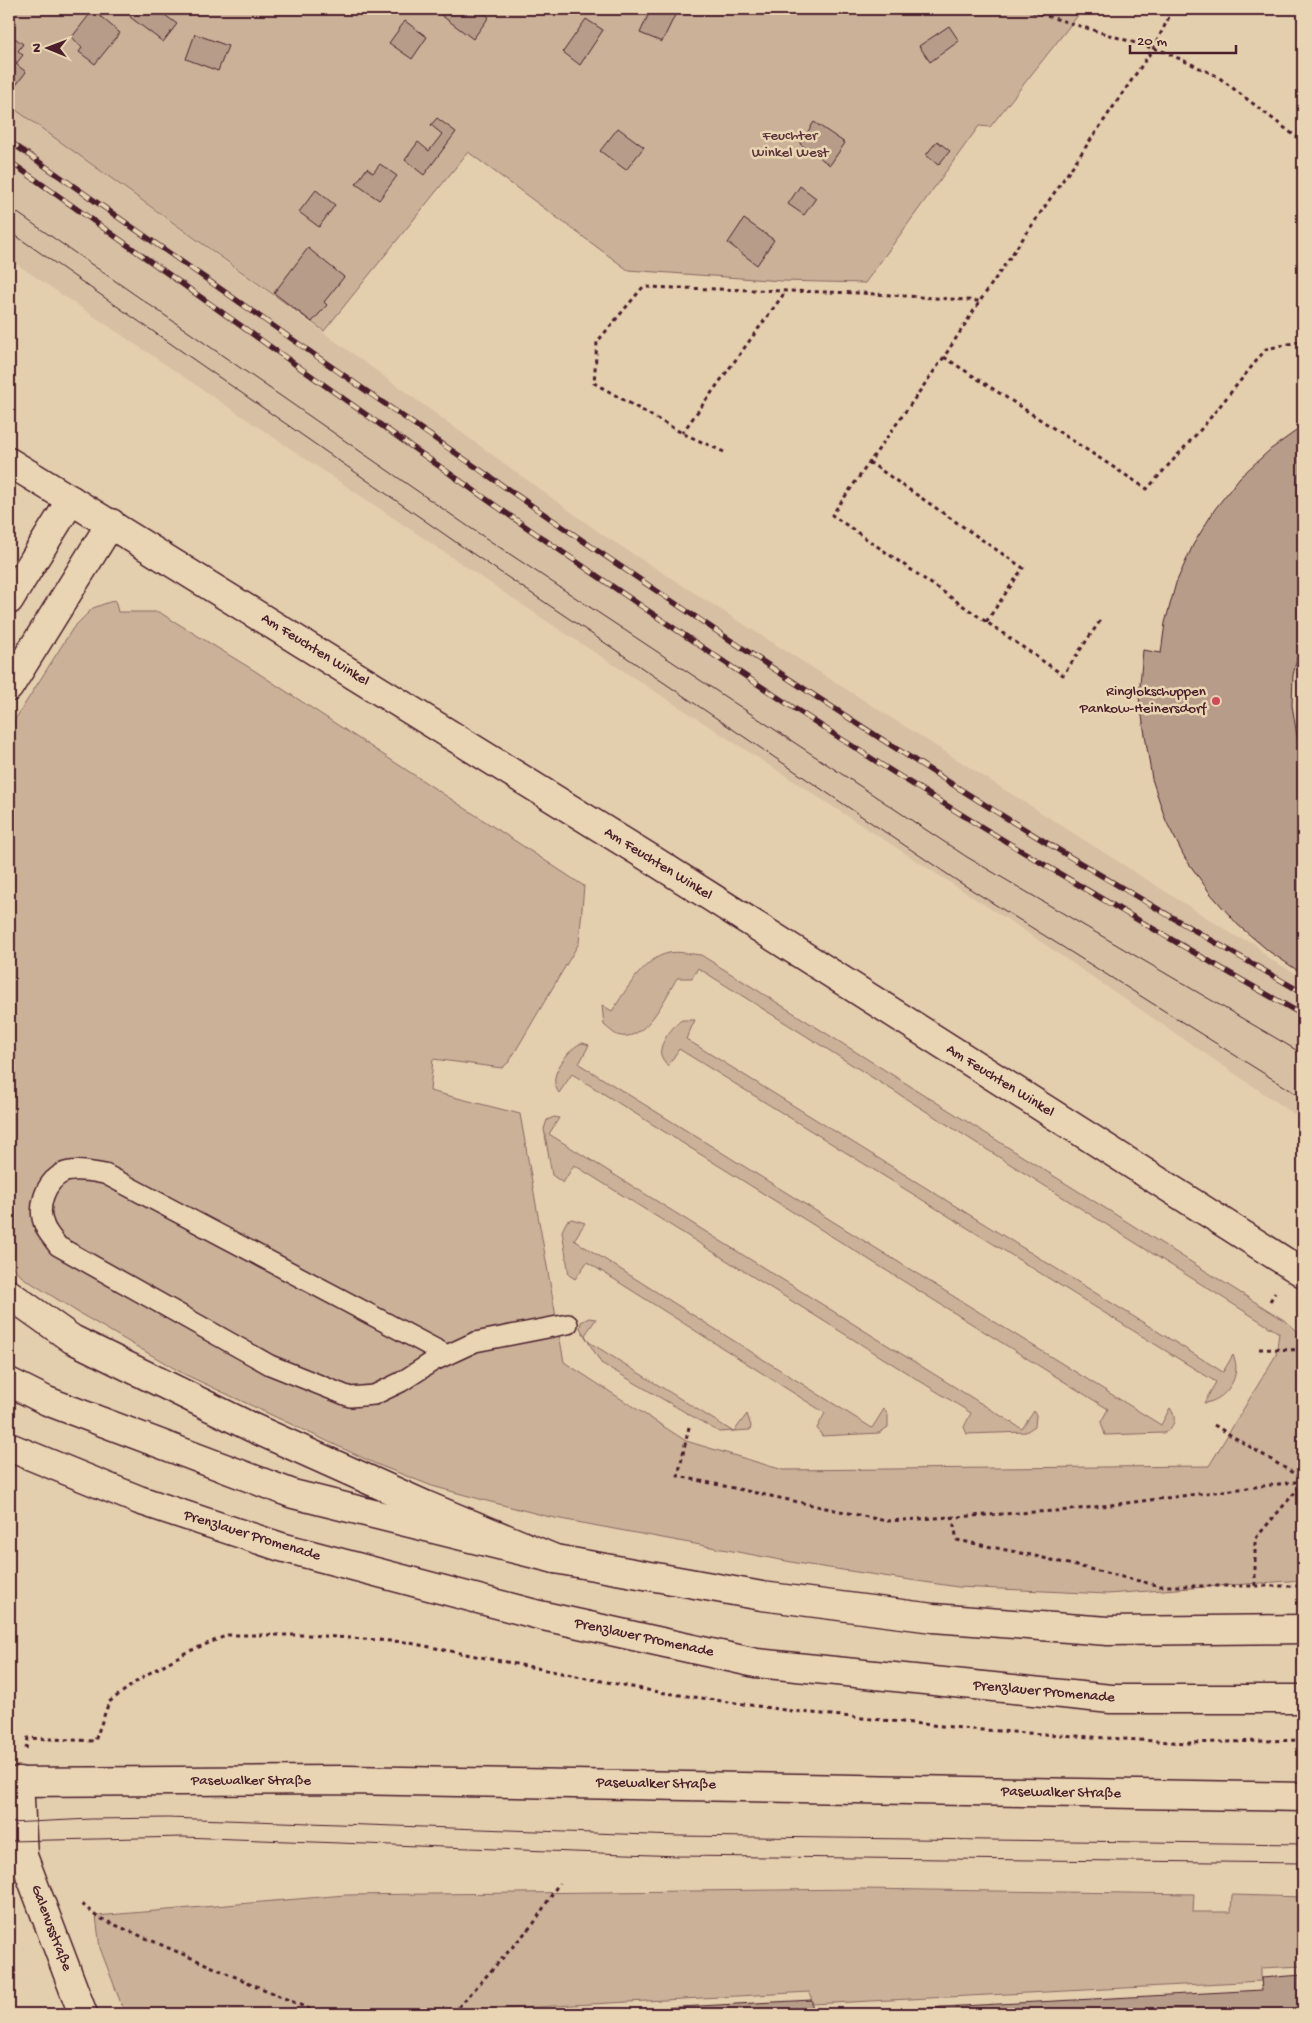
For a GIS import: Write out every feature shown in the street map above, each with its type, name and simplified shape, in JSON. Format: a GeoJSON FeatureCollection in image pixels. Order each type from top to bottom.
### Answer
{"type":"FeatureCollection","features":[{"type":"Feature","properties":{"kind":"main road","name":"Am Feuchten Winkel"},"geometry":{"type":"LineString","coordinates":[[9,462],[111,523],[648,857],[1303,1274]]}},
{"type":"Feature","properties":{"kind":"main road"},"geometry":{"type":"LineString","coordinates":[[9,600],[71,500]]}},
{"type":"Feature","properties":{"kind":"main road"},"geometry":{"type":"LineString","coordinates":[[9,687],[111,523]]}},
{"type":"Feature","properties":{"kind":"main road"},"geometry":{"type":"LineString","coordinates":[[9,1294],[72,1339],[251,1427],[425,1506],[555,1559]]}},
{"type":"Feature","properties":{"kind":"main road"},"geometry":{"type":"LineString","coordinates":[[9,1382],[47,1401],[293,1494],[555,1559],[762,1596],[932,1618],[1108,1631],[1303,1629]]}},
{"type":"Feature","properties":{"kind":"main road","name":"Prenzlauer Promenade"},"geometry":{"type":"LineString","coordinates":[[9,1447],[138,1500],[281,1547],[539,1615],[756,1663],[1111,1699],[1303,1699]]}},
{"type":"Feature","properties":{"kind":"main road","name":"Pasewalker Straße"},"geometry":{"type":"LineString","coordinates":[[14,1781],[346,1780],[1303,1796]]}},
{"type":"Feature","properties":{"kind":"main road","name":"Galenusstraße"},"geometry":{"type":"LineString","coordinates":[[14,1781],[23,1856],[83,2014]]}},
{"type":"Feature","properties":{"kind":"lane"},"geometry":{"type":"LineString","coordinates":[[447,1355],[105,1174],[82,1171],[64,1173],[49,1184],[42,1202],[44,1226],[58,1246],[270,1365],[350,1396],[374,1395],[475,1342],[568,1324]]}},
{"type":"Feature","properties":{"kind":"path"},"geometry":{"type":"LineString","coordinates":[[1024,9],[1153,49],[1217,76],[1303,142]]}},
{"type":"Feature","properties":{"kind":"path"},"geometry":{"type":"LineString","coordinates":[[1100,621],[1063,675],[832,516],[944,358],[980,301],[1153,49],[1173,9]]}},
{"type":"Feature","properties":{"kind":"path"},"geometry":{"type":"LineString","coordinates":[[724,452],[682,433],[594,382],[597,342],[643,286],[861,293],[980,301]]}},
{"type":"Feature","properties":{"kind":"path"},"geometry":{"type":"LineString","coordinates":[[682,433],[786,291]]}},
{"type":"Feature","properties":{"kind":"path"},"geometry":{"type":"LineString","coordinates":[[944,358],[1146,489],[1202,428],[1266,349],[1303,341]]}},
{"type":"Feature","properties":{"kind":"path"},"geometry":{"type":"LineString","coordinates":[[869,462],[1023,568],[986,622]]}},
{"type":"Feature","properties":{"kind":"path"},"geometry":{"type":"LineString","coordinates":[[1259,1349],[1303,1350]]}},
{"type":"Feature","properties":{"kind":"path"},"geometry":{"type":"LineString","coordinates":[[1214,1424],[1303,1481]]}},
{"type":"Feature","properties":{"kind":"path"},"geometry":{"type":"LineString","coordinates":[[689,1427],[678,1476],[886,1521],[1070,1510],[1303,1481]]}},
{"type":"Feature","properties":{"kind":"path"},"geometry":{"type":"LineString","coordinates":[[1255,1586],[1255,1539],[1303,1481]]}},
{"type":"Feature","properties":{"kind":"path"},"geometry":{"type":"LineString","coordinates":[[952,1516],[957,1540],[1031,1555],[1160,1586],[1303,1586]]}},
{"type":"Feature","properties":{"kind":"path"},"geometry":{"type":"LineString","coordinates":[[96,1741],[109,1702],[144,1676],[185,1653],[228,1636],[300,1635],[404,1642],[652,1691],[811,1713],[982,1730],[1186,1743],[1303,1740]]}},
{"type":"Feature","properties":{"kind":"path"},"geometry":{"type":"LineString","coordinates":[[455,2014],[455,2011],[534,1923],[559,1883]]}},
{"type":"Feature","properties":{"kind":"path"},"geometry":{"type":"LineString","coordinates":[[82,1904],[97,1917],[321,2014]]}},
{"type":"Feature","properties":{"kind":"shaded area"},"geometry":{"type":"Polygon","coordinates":[[[9,105],[603,535],[1237,937],[1254,943],[1269,959],[1303,977],[1303,1120],[1022,929],[551,624],[9,259],[9,105]]]}},
{"type":"Feature","properties":{"kind":"green space","name":"Feuchter Winkel West"},"geometry":{"type":"Polygon","coordinates":[[[9,9],[1083,9],[990,127],[979,126],[865,283],[782,281],[628,270],[468,152],[324,331],[9,105],[9,9]]]}},
{"type":"Feature","properties":{"kind":"green space"},"geometry":{"type":"Polygon","coordinates":[[[115,600],[118,612],[159,612],[255,671],[584,886],[579,943],[509,1062],[502,1068],[433,1059],[430,1091],[520,1114],[564,1362],[686,1441],[783,1470],[1209,1466],[1276,1355],[1279,1333],[698,968],[692,978],[677,978],[661,1007],[637,1033],[627,1036],[617,1035],[604,1025],[602,1005],[612,1011],[636,976],[651,961],[673,952],[701,955],[1287,1322],[1303,1336],[1303,1580],[1107,1594],[958,1587],[802,1564],[550,1517],[432,1486],[376,1464],[184,1374],[79,1313],[22,1277],[9,1263],[9,729],[73,628],[93,608],[115,600]]]}},
{"type":"Feature","properties":{"kind":"green space"},"geometry":{"type":"Polygon","coordinates":[[[682,1020],[695,1020],[686,1039],[1223,1372],[1233,1355],[1236,1371],[1230,1386],[1219,1397],[1204,1403],[1216,1382],[679,1049],[668,1066],[661,1055],[662,1046],[671,1031],[682,1020]]]}},
{"type":"Feature","properties":{"kind":"green space"},"geometry":{"type":"Polygon","coordinates":[[[583,1043],[589,1045],[579,1064],[1161,1425],[1170,1408],[1174,1416],[1174,1422],[1164,1433],[1105,1435],[1101,1422],[1108,1409],[572,1074],[559,1093],[555,1082],[558,1068],[575,1047],[583,1043]]]}},
{"type":"Feature","properties":{"kind":"green space"},"geometry":{"type":"Polygon","coordinates":[[[554,1117],[559,1118],[549,1134],[1022,1429],[1034,1411],[1036,1415],[1035,1426],[1026,1432],[967,1434],[964,1427],[971,1413],[574,1165],[563,1183],[552,1175],[544,1129],[547,1120],[554,1117]]]}},
{"type":"Feature","properties":{"kind":"green space"},"geometry":{"type":"Polygon","coordinates":[[[572,1219],[585,1223],[574,1240],[872,1428],[884,1409],[888,1415],[888,1427],[879,1433],[822,1436],[817,1428],[825,1413],[587,1262],[575,1279],[569,1275],[562,1231],[567,1221],[572,1219]]]}},
{"type":"Feature","properties":{"kind":"green space"},"geometry":{"type":"Polygon","coordinates":[[[589,1318],[596,1319],[585,1335],[589,1342],[732,1431],[735,1430],[747,1414],[751,1426],[750,1430],[719,1432],[601,1363],[580,1328],[581,1322],[589,1318]]]}},
{"type":"Feature","properties":{"kind":"green space"},"geometry":{"type":"Polygon","coordinates":[[[863,1889],[1194,1894],[1193,1912],[1231,1912],[1232,1895],[1303,1897],[1303,1966],[1261,1968],[1261,1981],[812,2004],[810,1992],[464,2011],[464,2014],[125,2014],[100,1948],[96,1916],[345,1895],[863,1889]]]}},
{"type":"Feature","properties":{"kind":"building"},"geometry":{"type":"Polygon","coordinates":[[[136,9],[157,9],[177,24],[163,42],[130,17],[136,9]]]}},
{"type":"Feature","properties":{"kind":"building"},"geometry":{"type":"Polygon","coordinates":[[[439,9],[478,9],[489,17],[473,39],[437,12],[439,9]]]}},
{"type":"Feature","properties":{"kind":"building"},"geometry":{"type":"Polygon","coordinates":[[[651,9],[666,9],[676,13],[662,42],[640,33],[651,9]]]}},
{"type":"Feature","properties":{"kind":"building"},"geometry":{"type":"Polygon","coordinates":[[[93,10],[120,33],[95,64],[79,52],[82,48],[72,37],[93,10]]]}},
{"type":"Feature","properties":{"kind":"building"},"geometry":{"type":"Polygon","coordinates":[[[586,19],[603,30],[580,65],[563,52],[586,19]]]}},
{"type":"Feature","properties":{"kind":"building"},"geometry":{"type":"Polygon","coordinates":[[[405,21],[427,37],[412,59],[389,43],[405,21]]]}},
{"type":"Feature","properties":{"kind":"building"},"geometry":{"type":"Polygon","coordinates":[[[949,26],[959,41],[930,62],[919,46],[949,26]]]}},
{"type":"Feature","properties":{"kind":"building"},"geometry":{"type":"Polygon","coordinates":[[[195,34],[228,46],[218,71],[186,59],[195,34]]]}},
{"type":"Feature","properties":{"kind":"building"},"geometry":{"type":"Polygon","coordinates":[[[12,36],[23,44],[18,51],[23,55],[16,64],[26,72],[14,88],[9,84],[9,39],[12,36]]]}},
{"type":"Feature","properties":{"kind":"building"},"geometry":{"type":"Polygon","coordinates":[[[437,118],[456,132],[424,175],[405,160],[418,142],[429,151],[442,134],[431,125],[437,118]]]}},
{"type":"Feature","properties":{"kind":"building"},"geometry":{"type":"Polygon","coordinates":[[[814,122],[845,143],[830,165],[800,144],[814,122]]]}},
{"type":"Feature","properties":{"kind":"building"},"geometry":{"type":"Polygon","coordinates":[[[618,128],[644,147],[626,170],[600,151],[618,128]]]}},
{"type":"Feature","properties":{"kind":"building"},"geometry":{"type":"Polygon","coordinates":[[[937,141],[950,151],[938,165],[926,155],[937,141]]]}},
{"type":"Feature","properties":{"kind":"building"},"geometry":{"type":"Polygon","coordinates":[[[380,164],[397,176],[379,200],[356,184],[367,168],[373,173],[380,164]]]}},
{"type":"Feature","properties":{"kind":"building"},"geometry":{"type":"Polygon","coordinates":[[[800,186],[816,198],[804,215],[788,204],[800,186]]]}},
{"type":"Feature","properties":{"kind":"building"},"geometry":{"type":"Polygon","coordinates":[[[316,190],[335,205],[319,227],[299,212],[316,190]]]}},
{"type":"Feature","properties":{"kind":"building"},"geometry":{"type":"Polygon","coordinates":[[[744,219],[774,240],[757,265],[728,243],[744,219]]]}},
{"type":"Feature","properties":{"kind":"building"},"geometry":{"type":"Polygon","coordinates":[[[308,248],[344,277],[324,302],[327,305],[312,322],[274,293],[308,248]]]}},
{"type":"Feature","properties":{"kind":"building","name":"Ringlokschuppen Pankow-Heinersdorf"},"geometry":{"type":"Polygon","coordinates":[[[1303,426],[1303,633],[1293,675],[1292,705],[1297,736],[1303,756],[1303,974],[1270,952],[1238,925],[1210,893],[1185,858],[1166,821],[1152,779],[1139,697],[1143,650],[1161,653],[1165,623],[1176,583],[1193,545],[1215,509],[1240,477],[1271,449],[1303,426]]]}},
{"type":"Feature","properties":{"kind":"building"},"geometry":{"type":"Polygon","coordinates":[[[1303,1975],[1303,2014],[812,2014],[1262,1990],[1261,1978],[1303,1975]]]}},
{"type":"Feature","properties":{"kind":"building"},"geometry":{"type":"Polygon","coordinates":[[[812,2000],[812,2014],[549,2014],[812,2000]]]}},
{"type":"Feature","properties":{"kind":"tram line"},"geometry":{"type":"LineString","coordinates":[[9,207],[469,527],[967,857],[1303,1054]]}},
{"type":"Feature","properties":{"kind":"tram line"},"geometry":{"type":"LineString","coordinates":[[9,231],[457,543],[956,880],[1303,1098]]}},
{"type":"Feature","properties":{"kind":"tram line"},"geometry":{"type":"LineString","coordinates":[[9,1823],[168,1818],[678,1836],[1303,1844]]}},
{"type":"Feature","properties":{"kind":"tram line"},"geometry":{"type":"LineString","coordinates":[[9,1841],[183,1837],[678,1856],[1303,1863]]}},
{"type":"Feature","properties":{"kind":"railway"},"geometry":{"type":"LineString","coordinates":[[9,141],[375,397],[745,650],[995,811],[1148,904],[1303,993]]}},
{"type":"Feature","properties":{"kind":"railway"},"geometry":{"type":"LineString","coordinates":[[9,161],[546,541],[764,688],[980,826],[1141,922],[1303,1015]]}},
{"type":"Feature","properties":{"kind":"place","name":"Ringlokschuppen Pankow-Heinersdorf"},"geometry":{"type":"Point","coordinates":[1216,701]}}]}
